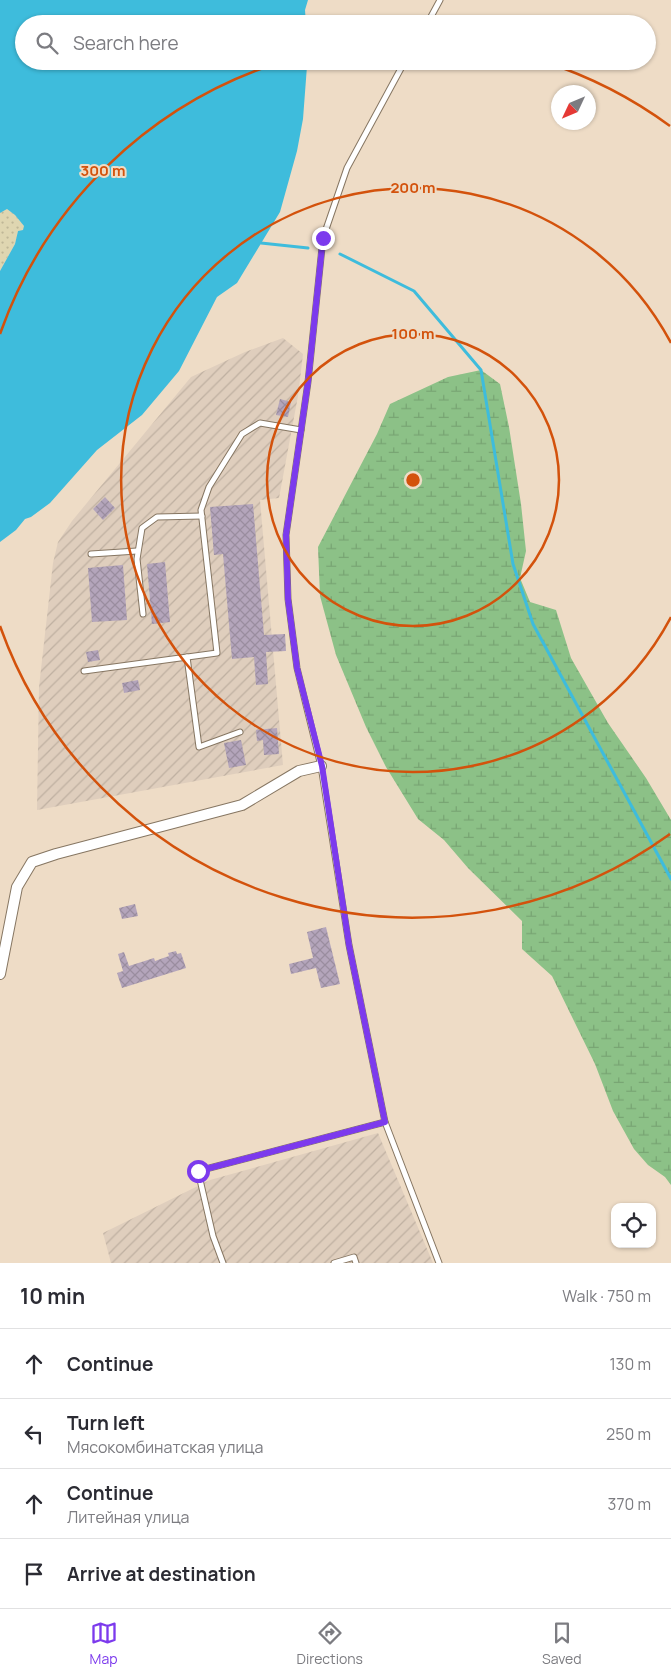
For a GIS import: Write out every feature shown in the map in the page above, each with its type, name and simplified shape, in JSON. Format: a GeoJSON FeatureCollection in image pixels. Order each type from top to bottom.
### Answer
{"type":"FeatureCollection","features":[{"type":"Feature","properties":{"kind":"street"},"geometry":{"type":"LineString","coordinates":[[0,974],[17,888],[32,862],[242,805],[299,771],[322,766]]}},
{"type":"Feature","properties":{"kind":"lane"},"geometry":{"type":"LineString","coordinates":[[432,15],[440,0]]}},
{"type":"Feature","properties":{"kind":"lane"},"geometry":{"type":"LineString","coordinates":[[401,70],[347,168],[323,238],[301,430],[286,535],[288,599],[297,668],[322,766],[349,945],[385,1122],[439,1263]]}},
{"type":"Feature","properties":{"kind":"lane"},"geometry":{"type":"LineString","coordinates":[[84,671],[217,653],[201,510],[209,487],[242,434],[260,422],[301,430]]}},
{"type":"Feature","properties":{"kind":"lane"},"geometry":{"type":"LineString","coordinates":[[143,614],[137,551],[142,528],[157,517],[202,516]]}},
{"type":"Feature","properties":{"kind":"lane"},"geometry":{"type":"LineString","coordinates":[[91,554],[137,551]]}},
{"type":"Feature","properties":{"kind":"lane"},"geometry":{"type":"LineString","coordinates":[[187,657],[199,747],[240,732]]}},
{"type":"Feature","properties":{"kind":"lane"},"geometry":{"type":"LineString","coordinates":[[223,1263],[213,1236],[198,1171],[385,1122]]}},
{"type":"Feature","properties":{"kind":"lane"},"geometry":{"type":"LineString","coordinates":[[334,1263],[354,1257],[356,1263]]}},
{"type":"Feature","properties":{"kind":"shaded area"},"geometry":{"type":"Polygon","coordinates":[[[283,338],[303,354],[298,396],[279,498],[260,500],[283,765],[37,810],[39,687],[53,563],[58,542],[72,521],[191,377],[245,352],[283,338]]]}},
{"type":"Feature","properties":{"kind":"shaded area"},"geometry":{"type":"Polygon","coordinates":[[[378,1133],[433,1263],[111,1263],[103,1233],[210,1180],[378,1133]]]}},
{"type":"Feature","properties":{"kind":"green space"},"geometry":{"type":"Polygon","coordinates":[[[481,370],[500,384],[521,504],[526,551],[520,578],[530,602],[556,610],[571,658],[608,723],[646,778],[671,820],[671,1185],[665,1177],[648,1165],[634,1149],[613,1111],[595,1064],[552,976],[522,949],[522,921],[468,868],[444,840],[418,819],[386,767],[366,727],[336,655],[320,596],[318,547],[377,434],[390,404],[448,377],[481,370]]]}},
{"type":"Feature","properties":{"kind":"sand"},"geometry":{"type":"Polygon","coordinates":[[[7,209],[24,226],[24,230],[18,231],[15,244],[0,271],[0,213],[7,209]]]}},
{"type":"Feature","properties":{"kind":"water"},"geometry":{"type":"Polygon","coordinates":[[[0,0],[308,0],[305,15],[15,15],[15,70],[307,70],[303,119],[297,151],[280,212],[237,283],[217,297],[179,371],[142,415],[97,450],[50,503],[31,517],[25,519],[16,530],[0,542],[0,271],[15,244],[18,231],[23,230],[24,226],[7,209],[0,213],[0,0]]]}},
{"type":"Feature","properties":{"kind":"building"},"geometry":{"type":"Polygon","coordinates":[[[280,399],[291,402],[288,417],[276,415],[280,399]]]}},
{"type":"Feature","properties":{"kind":"building"},"geometry":{"type":"Polygon","coordinates":[[[105,497],[115,508],[103,520],[93,509],[105,497]]]}},
{"type":"Feature","properties":{"kind":"building"},"geometry":{"type":"Polygon","coordinates":[[[253,504],[264,635],[285,634],[286,651],[266,652],[268,684],[256,685],[254,657],[232,659],[223,554],[214,555],[210,507],[253,504]]]}},
{"type":"Feature","properties":{"kind":"building"},"geometry":{"type":"Polygon","coordinates":[[[165,562],[170,622],[152,624],[147,564],[165,562]]]}},
{"type":"Feature","properties":{"kind":"building"},"geometry":{"type":"Polygon","coordinates":[[[123,565],[127,620],[92,622],[88,568],[123,565]]]}},
{"type":"Feature","properties":{"kind":"building"},"geometry":{"type":"Polygon","coordinates":[[[98,650],[100,660],[88,662],[86,652],[98,650]]]}},
{"type":"Feature","properties":{"kind":"building"},"geometry":{"type":"Polygon","coordinates":[[[138,680],[140,690],[124,693],[122,683],[138,680]]]}},
{"type":"Feature","properties":{"kind":"building"},"geometry":{"type":"Polygon","coordinates":[[[277,728],[279,754],[264,755],[263,740],[257,741],[256,730],[277,728]]]}},
{"type":"Feature","properties":{"kind":"building"},"geometry":{"type":"Polygon","coordinates":[[[241,740],[246,765],[229,768],[224,743],[241,740]]]}},
{"type":"Feature","properties":{"kind":"building"},"geometry":{"type":"Polygon","coordinates":[[[135,904],[138,916],[122,919],[119,908],[135,904]]]}},
{"type":"Feature","properties":{"kind":"building"},"geometry":{"type":"Polygon","coordinates":[[[326,927],[340,984],[321,988],[316,968],[291,974],[289,964],[313,958],[307,932],[326,927]]]}},
{"type":"Feature","properties":{"kind":"building"},"geometry":{"type":"Polygon","coordinates":[[[176,951],[177,954],[181,953],[186,968],[122,988],[117,973],[123,971],[118,954],[124,952],[129,966],[154,958],[155,961],[169,956],[168,953],[176,951]]]}},
{"type":"Feature","properties":{"kind":"waterway"},"geometry":{"type":"LineString","coordinates":[[261,243],[308,248]]}},
{"type":"Feature","properties":{"kind":"waterway"},"geometry":{"type":"LineString","coordinates":[[340,254],[414,291],[481,370],[513,564],[533,624],[671,879]]}},
{"type":"Feature","properties":{"kind":"route"},"geometry":{"type":"LineString","coordinates":[[198,1171],[385,1122],[349,945],[322,766],[297,668],[288,599],[286,535],[308,382],[323,238]]}}]}
